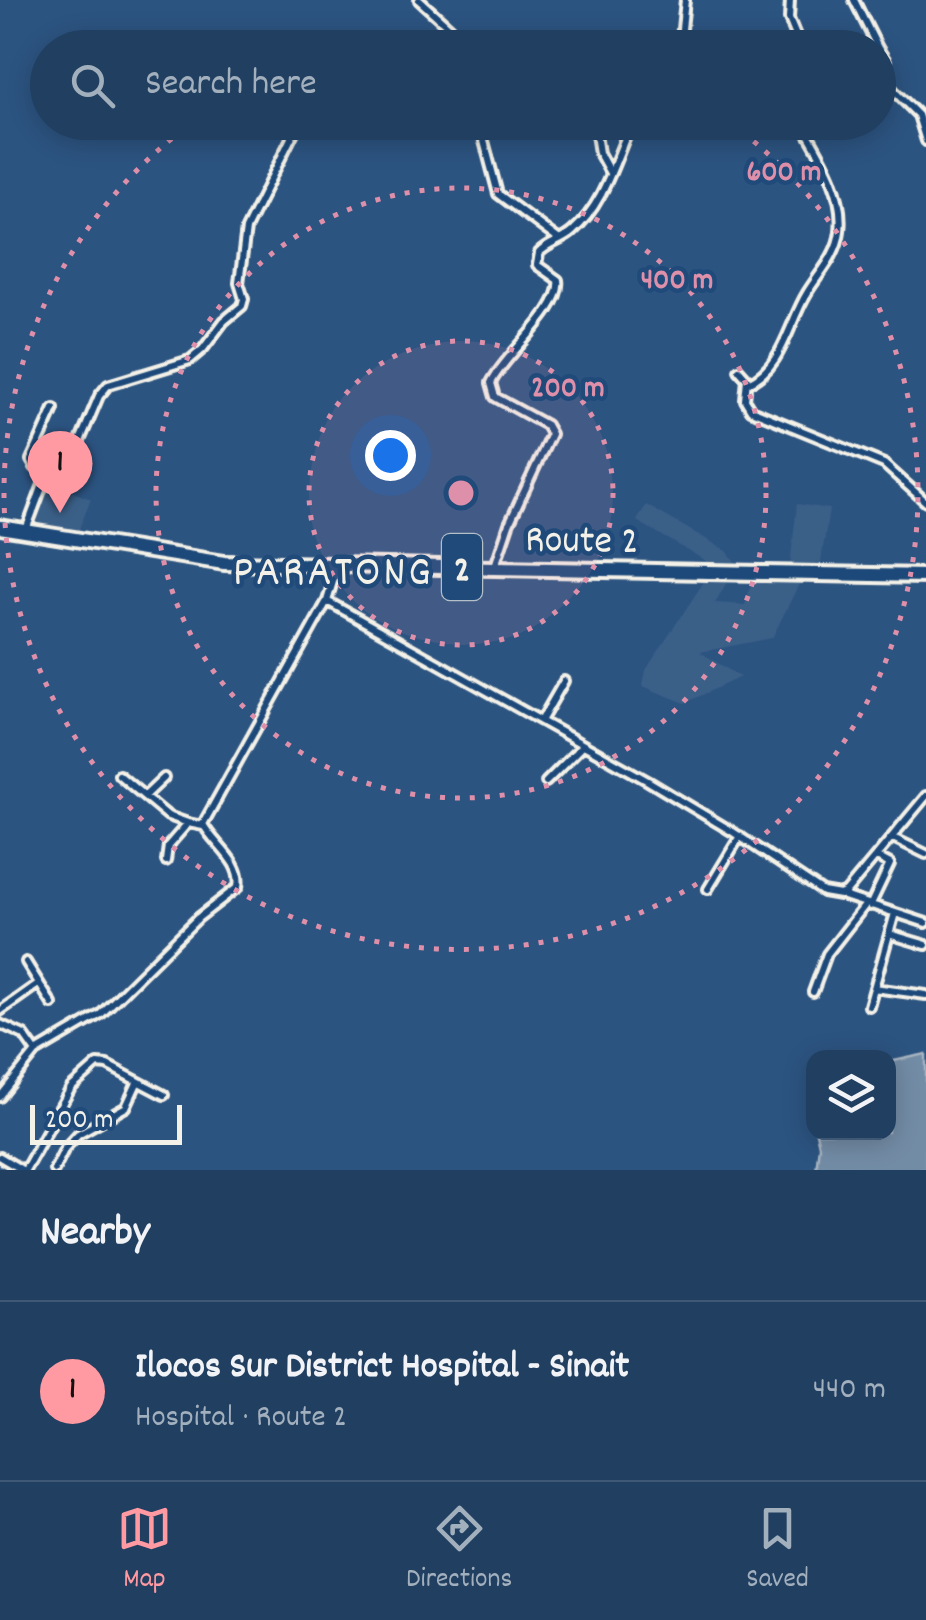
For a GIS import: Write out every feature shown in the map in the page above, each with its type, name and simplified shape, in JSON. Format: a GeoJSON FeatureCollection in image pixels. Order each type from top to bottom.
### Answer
{"type":"FeatureCollection","features":[{"type":"Feature","properties":{"kind":"highway","name":"Route 2"},"geometry":{"type":"LineString","coordinates":[[0,526],[197,560],[926,576]]}},
{"type":"Feature","properties":{"kind":"street"},"geometry":{"type":"LineString","coordinates":[[419,0],[450,28],[447,30]]}},
{"type":"Feature","properties":{"kind":"street"},"geometry":{"type":"LineString","coordinates":[[682,30],[684,3],[694,0]]}},
{"type":"Feature","properties":{"kind":"street"},"geometry":{"type":"LineString","coordinates":[[790,0],[794,30]]}},
{"type":"Feature","properties":{"kind":"street"},"geometry":{"type":"LineString","coordinates":[[854,0],[869,30]]}},
{"type":"Feature","properties":{"kind":"street"},"geometry":{"type":"LineString","coordinates":[[896,93],[918,115],[926,141]]}},
{"type":"Feature","properties":{"kind":"street"},"geometry":{"type":"LineString","coordinates":[[47,480],[66,474],[108,384],[190,360],[242,306],[240,280],[246,229],[289,140]]}},
{"type":"Feature","properties":{"kind":"street"},"geometry":{"type":"LineString","coordinates":[[484,140],[498,194],[558,240]]}},
{"type":"Feature","properties":{"kind":"street"},"geometry":{"type":"LineString","coordinates":[[598,140],[601,158],[611,174]]}},
{"type":"Feature","properties":{"kind":"street"},"geometry":{"type":"LineString","coordinates":[[494,567],[508,524],[550,434],[546,425],[495,397],[490,383],[558,292],[558,280],[536,260],[545,246],[572,233],[587,216],[625,140]]}},
{"type":"Feature","properties":{"kind":"street"},"geometry":{"type":"LineString","coordinates":[[748,383],[762,375],[777,354],[804,298],[826,266],[839,234],[830,173],[811,140]]}},
{"type":"Feature","properties":{"kind":"street"},"geometry":{"type":"LineString","coordinates":[[739,370],[748,383],[745,400],[753,411],[884,464],[926,502]]}},
{"type":"Feature","properties":{"kind":"street"},"geometry":{"type":"LineString","coordinates":[[47,480],[31,460],[54,409]]}},
{"type":"Feature","properties":{"kind":"street"},"geometry":{"type":"LineString","coordinates":[[26,531],[47,480]]}},
{"type":"Feature","properties":{"kind":"street"},"geometry":{"type":"LineString","coordinates":[[203,826],[327,601],[338,565]]}},
{"type":"Feature","properties":{"kind":"street"},"geometry":{"type":"LineString","coordinates":[[327,601],[740,836],[823,892],[926,923]]}},
{"type":"Feature","properties":{"kind":"street"},"geometry":{"type":"LineString","coordinates":[[540,721],[564,681]]}},
{"type":"Feature","properties":{"kind":"street"},"geometry":{"type":"LineString","coordinates":[[546,782],[583,745]]}},
{"type":"Feature","properties":{"kind":"street"},"geometry":{"type":"LineString","coordinates":[[0,1098],[36,1052],[101,1014],[198,918],[238,887],[240,880],[232,862],[203,826],[168,816],[119,775]]}},
{"type":"Feature","properties":{"kind":"street"},"geometry":{"type":"LineString","coordinates":[[144,796],[164,778]]}},
{"type":"Feature","properties":{"kind":"street"},"geometry":{"type":"LineString","coordinates":[[842,895],[926,796]]}},
{"type":"Feature","properties":{"kind":"street"},"geometry":{"type":"LineString","coordinates":[[166,861],[168,846],[188,822]]}},
{"type":"Feature","properties":{"kind":"street"},"geometry":{"type":"LineString","coordinates":[[708,889],[740,836]]}},
{"type":"Feature","properties":{"kind":"street"},"geometry":{"type":"LineString","coordinates":[[893,838],[926,854]]}},
{"type":"Feature","properties":{"kind":"street"},"geometry":{"type":"LineString","coordinates":[[812,992],[827,954],[868,905],[890,864],[877,857]]}},
{"type":"Feature","properties":{"kind":"street"},"geometry":{"type":"LineString","coordinates":[[869,1006],[896,914]]}},
{"type":"Feature","properties":{"kind":"street"},"geometry":{"type":"LineString","coordinates":[[890,934],[926,945]]}},
{"type":"Feature","properties":{"kind":"street"},"geometry":{"type":"LineString","coordinates":[[26,962],[52,1004]]}},
{"type":"Feature","properties":{"kind":"street"},"geometry":{"type":"LineString","coordinates":[[0,1012],[38,984]]}},
{"type":"Feature","properties":{"kind":"street"},"geometry":{"type":"LineString","coordinates":[[874,988],[926,995]]}},
{"type":"Feature","properties":{"kind":"street"},"geometry":{"type":"LineString","coordinates":[[0,1024],[29,1039],[36,1052]]}},
{"type":"Feature","properties":{"kind":"street"},"geometry":{"type":"LineString","coordinates":[[0,1157],[24,1170],[71,1088],[104,1064],[164,1095]]}},
{"type":"Feature","properties":{"kind":"street"},"geometry":{"type":"LineString","coordinates":[[54,1170],[64,1148],[78,1134],[126,1107],[136,1083]]}},
{"type":"Feature","properties":{"kind":"shaded area"},"geometry":{"type":"Polygon","coordinates":[[[46,481],[91,499],[77,534],[28,527],[46,481]]]}},
{"type":"Feature","properties":{"kind":"shaded area"},"geometry":{"type":"Polygon","coordinates":[[[797,504],[829,509],[820,568],[790,567],[797,504]]]}},
{"type":"Feature","properties":{"kind":"shaded area"},"geometry":{"type":"Polygon","coordinates":[[[646,505],[727,551],[739,567],[703,567],[706,561],[637,521],[646,505]]]}},
{"type":"Feature","properties":{"kind":"shaded area"},"geometry":{"type":"Polygon","coordinates":[[[707,577],[729,578],[715,603],[745,605],[752,580],[801,580],[772,638],[700,652],[740,677],[685,703],[643,686],[646,670],[707,577]]]}},
{"type":"Feature","properties":{"kind":"shaded area"},"geometry":{"type":"Polygon","coordinates":[[[926,1054],[926,1170],[816,1170],[818,1140],[896,1140],[896,1060],[926,1054]]]}},
{"type":"Feature","properties":{"kind":"place","name":"Ilocos Sur District Hospital - Sinait"},"geometry":{"type":"Point","coordinates":[60,513]}},
{"type":"Feature","properties":{"kind":"district","name":"PARATONG"},"geometry":{"type":"Point","coordinates":[333,568]}}]}
